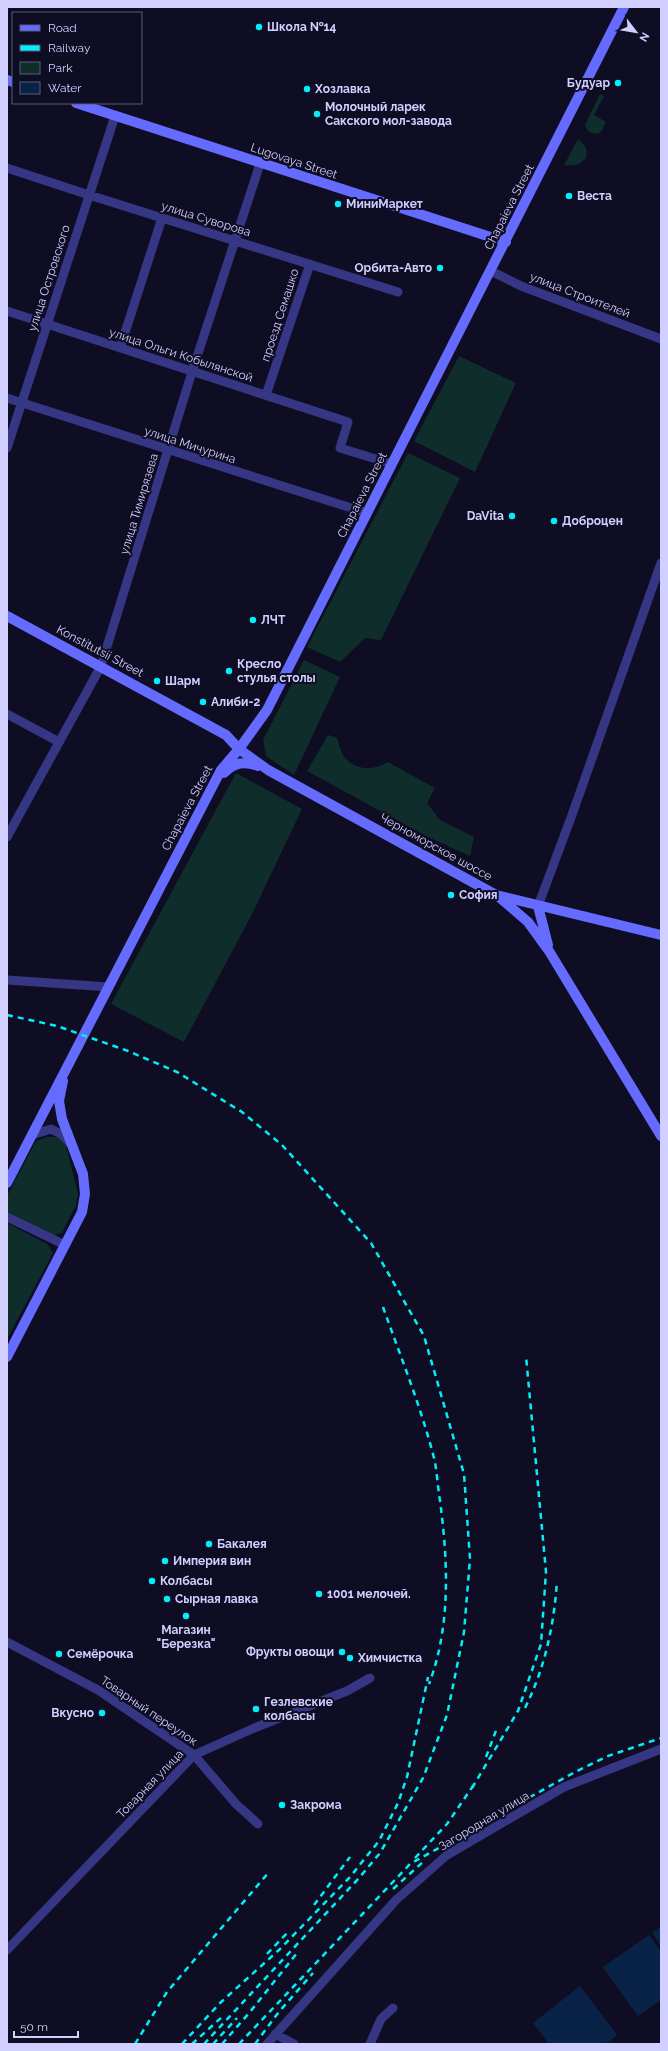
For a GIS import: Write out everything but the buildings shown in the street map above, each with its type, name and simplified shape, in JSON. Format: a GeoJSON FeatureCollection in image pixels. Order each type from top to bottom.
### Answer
{"type":"FeatureCollection","features":[{"type":"Feature","properties":{"kind":"main road","name":"Chapaieva Street"},"geometry":{"type":"LineString","coordinates":[[7,1183],[221,770],[239,749],[266,710],[506,242],[624,7]]}},
{"type":"Feature","properties":{"kind":"main road","name":"Lugovaya Street"},"geometry":{"type":"LineString","coordinates":[[79,104],[260,164],[506,242]]}},
{"type":"Feature","properties":{"kind":"main road","name":"Konstitutsii Street"},"geometry":{"type":"LineString","coordinates":[[7,616],[226,735],[239,749]]}},
{"type":"Feature","properties":{"kind":"main road","name":"Черноморское шоссе"},"geometry":{"type":"LineString","coordinates":[[239,749],[268,770],[496,895],[661,935]]}},
{"type":"Feature","properties":{"kind":"main road"},"geometry":{"type":"LineString","coordinates":[[203,805],[232,765],[248,763],[268,770]]}},
{"type":"Feature","properties":{"kind":"main road"},"geometry":{"type":"LineString","coordinates":[[496,895],[528,922],[549,951],[661,1136]]}},
{"type":"Feature","properties":{"kind":"main road"},"geometry":{"type":"LineString","coordinates":[[538,906],[549,951]]}},
{"type":"Feature","properties":{"kind":"main road"},"geometry":{"type":"LineString","coordinates":[[7,1357],[82,1212],[85,1194],[83,1174],[62,1119],[59,1101],[64,1072]]}},
{"type":"Feature","properties":{"kind":"street","name":"улица Островского"},"geometry":{"type":"LineString","coordinates":[[7,448],[114,116]]}},
{"type":"Feature","properties":{"kind":"street","name":"улица Тимирязева"},"geometry":{"type":"LineString","coordinates":[[7,837],[101,666],[192,372],[260,164]]}},
{"type":"Feature","properties":{"kind":"street","name":"улица Суворова"},"geometry":{"type":"LineString","coordinates":[[7,168],[398,292]]}},
{"type":"Feature","properties":{"kind":"street"},"geometry":{"type":"LineString","coordinates":[[120,348],[162,218]]}},
{"type":"Feature","properties":{"kind":"street","name":"проезд Семашко"},"geometry":{"type":"LineString","coordinates":[[266,395],[310,264]]}},
{"type":"Feature","properties":{"kind":"street","name":"улица Строителей"},"geometry":{"type":"LineString","coordinates":[[491,271],[521,286],[661,339]]}},
{"type":"Feature","properties":{"kind":"street","name":"улица Ольги Кобылянской"},"geometry":{"type":"LineString","coordinates":[[7,311],[348,422],[340,448],[392,464]]}},
{"type":"Feature","properties":{"kind":"street","name":"улица Мичурина"},"geometry":{"type":"LineString","coordinates":[[7,398],[367,513]]}},
{"type":"Feature","properties":{"kind":"street"},"geometry":{"type":"LineString","coordinates":[[538,906],[572,815],[661,563]]}},
{"type":"Feature","properties":{"kind":"street"},"geometry":{"type":"LineString","coordinates":[[7,714],[59,742]]}},
{"type":"Feature","properties":{"kind":"street"},"geometry":{"type":"LineString","coordinates":[[7,980],[109,987]]}},
{"type":"Feature","properties":{"kind":"street"},"geometry":{"type":"LineString","coordinates":[[32,1135],[51,1129],[61,1134],[72,1145]]}},
{"type":"Feature","properties":{"kind":"street"},"geometry":{"type":"LineString","coordinates":[[7,1217],[65,1245]]}},
{"type":"Feature","properties":{"kind":"street","name":"Товарный переулок"},"geometry":{"type":"LineString","coordinates":[[7,1642],[98,1690],[194,1755],[236,1804],[258,1824]]}},
{"type":"Feature","properties":{"kind":"street","name":"Товарная улица"},"geometry":{"type":"LineString","coordinates":[[7,1950],[194,1755],[252,1729],[347,1691],[370,1678]]}},
{"type":"Feature","properties":{"kind":"street","name":"Загородная улица"},"geometry":{"type":"LineString","coordinates":[[267,2044],[398,1898],[447,1855],[564,1787],[661,1749]]}},
{"type":"Feature","properties":{"kind":"street"},"geometry":{"type":"LineString","coordinates":[[370,2044],[381,2019],[393,2008]]}},
{"type":"Feature","properties":{"kind":"street"},"geometry":{"type":"LineString","coordinates":[[275,2034],[294,2044]]}},
{"type":"Feature","properties":{"kind":"green space"},"geometry":{"type":"Polygon","coordinates":[[[600,94],[604,96],[594,115],[606,122],[602,131],[597,134],[590,132],[585,125],[600,94]]]}},
{"type":"Feature","properties":{"kind":"green space"},"geometry":{"type":"Polygon","coordinates":[[[578,139],[586,149],[587,154],[585,158],[582,162],[571,166],[564,165],[578,139]]]}},
{"type":"Feature","properties":{"kind":"green space"},"geometry":{"type":"Polygon","coordinates":[[[459,356],[516,383],[475,472],[414,441],[459,356]]]}},
{"type":"Feature","properties":{"kind":"green space"},"geometry":{"type":"Polygon","coordinates":[[[408,453],[460,478],[381,640],[365,638],[340,662],[307,647],[408,453]]]}},
{"type":"Feature","properties":{"kind":"green space"},"geometry":{"type":"Polygon","coordinates":[[[304,660],[340,677],[294,775],[266,756],[263,740],[304,660]]]}},
{"type":"Feature","properties":{"kind":"green space"},"geometry":{"type":"Polygon","coordinates":[[[328,735],[337,738],[345,758],[352,764],[362,768],[372,768],[388,762],[435,788],[427,803],[440,820],[474,837],[470,856],[426,836],[307,771],[328,735]]]}},
{"type":"Feature","properties":{"kind":"green space"},"geometry":{"type":"Polygon","coordinates":[[[236,773],[302,809],[251,916],[184,1042],[111,1004],[236,773]]]}},
{"type":"Feature","properties":{"kind":"green space"},"geometry":{"type":"Polygon","coordinates":[[[47,1137],[58,1137],[66,1145],[78,1194],[76,1205],[62,1233],[51,1236],[7,1213],[7,1196],[36,1141],[47,1137]]]}},
{"type":"Feature","properties":{"kind":"green space"},"geometry":{"type":"Polygon","coordinates":[[[7,1223],[47,1244],[53,1253],[7,1339],[7,1223]]]}},
{"type":"Feature","properties":{"kind":"water"},"geometry":{"type":"Polygon","coordinates":[[[661,1926],[661,1946],[652,1933],[661,1926]]]}},
{"type":"Feature","properties":{"kind":"water"},"geometry":{"type":"Polygon","coordinates":[[[649,1935],[661,1952],[661,2000],[638,2016],[603,1967],[649,1935]]]}},
{"type":"Feature","properties":{"kind":"water"},"geometry":{"type":"Polygon","coordinates":[[[580,1986],[617,2035],[605,2044],[549,2044],[533,2023],[580,1986]]]}},
{"type":"Feature","properties":{"kind":"railway"},"geometry":{"type":"LineString","coordinates":[[7,1015],[57,1026],[128,1051],[177,1072],[242,1112],[282,1145],[371,1243],[424,1336],[464,1474],[470,1559],[464,1632],[447,1715],[423,1778],[380,1853],[359,1878],[204,2044]]}},
{"type":"Feature","properties":{"kind":"railway"},"geometry":{"type":"LineString","coordinates":[[383,1307],[418,1403],[430,1442],[435,1462],[443,1524],[446,1570],[444,1616],[436,1662],[429,1684]]}},
{"type":"Feature","properties":{"kind":"railway"},"geometry":{"type":"LineString","coordinates":[[472,1788],[518,1711],[541,1644],[546,1572],[526,1356]]}},
{"type":"Feature","properties":{"kind":"railway"},"geometry":{"type":"LineString","coordinates":[[525,1708],[543,1662],[554,1614],[557,1581]]}},
{"type":"Feature","properties":{"kind":"railway"},"geometry":{"type":"LineString","coordinates":[[182,2044],[220,2003],[280,1949],[350,1877],[379,1841],[398,1803],[407,1777],[428,1677]]}},
{"type":"Feature","properties":{"kind":"railway"},"geometry":{"type":"LineString","coordinates":[[486,1757],[497,1728]]}},
{"type":"Feature","properties":{"kind":"railway"},"geometry":{"type":"LineString","coordinates":[[239,2044],[410,1864],[575,1772],[608,1756],[661,1738]]}},
{"type":"Feature","properties":{"kind":"railway"},"geometry":{"type":"LineString","coordinates":[[415,1858],[447,1824],[475,1783]]}},
{"type":"Feature","properties":{"kind":"railway"},"geometry":{"type":"LineString","coordinates":[[314,1905],[350,1857]]}},
{"type":"Feature","properties":{"kind":"railway"},"geometry":{"type":"LineString","coordinates":[[393,1889],[424,1861]]}},
{"type":"Feature","properties":{"kind":"railway"},"geometry":{"type":"LineString","coordinates":[[135,2044],[167,1992],[269,1872]]}},
{"type":"Feature","properties":{"kind":"railway"},"geometry":{"type":"LineString","coordinates":[[267,1954],[289,1931]]}},
{"type":"Feature","properties":{"kind":"railway"},"geometry":{"type":"LineString","coordinates":[[222,2044],[250,2012],[297,1953]]}},
{"type":"Feature","properties":{"kind":"railway"},"geometry":{"type":"LineString","coordinates":[[255,2044],[278,2013],[313,1973]]}},
{"type":"Feature","properties":{"kind":"railway"},"geometry":{"type":"LineString","coordinates":[[192,2044],[223,2016]]}},
{"type":"Feature","properties":{"kind":"railway"},"geometry":{"type":"LineString","coordinates":[[213,2044],[237,2018]]}},
{"type":"Feature","properties":{"kind":"place","name":"Школа №14"},"geometry":{"type":"Point","coordinates":[259,27]}},
{"type":"Feature","properties":{"kind":"place","name":"Будуар"},"geometry":{"type":"Point","coordinates":[618,83]}},
{"type":"Feature","properties":{"kind":"place","name":"Хозлавка"},"geometry":{"type":"Point","coordinates":[307,89]}},
{"type":"Feature","properties":{"kind":"place","name":"Молочный ларек Сакского мол-завода"},"geometry":{"type":"Point","coordinates":[317,114]}},
{"type":"Feature","properties":{"kind":"place","name":"Веста"},"geometry":{"type":"Point","coordinates":[569,196]}},
{"type":"Feature","properties":{"kind":"place","name":"МиниМаркет"},"geometry":{"type":"Point","coordinates":[338,204]}},
{"type":"Feature","properties":{"kind":"place","name":"Орбита-Авто"},"geometry":{"type":"Point","coordinates":[440,268]}},
{"type":"Feature","properties":{"kind":"place","name":"DaVita"},"geometry":{"type":"Point","coordinates":[512,516]}},
{"type":"Feature","properties":{"kind":"place","name":"Доброцен"},"geometry":{"type":"Point","coordinates":[554,521]}},
{"type":"Feature","properties":{"kind":"place","name":"ЛЧТ"},"geometry":{"type":"Point","coordinates":[253,620]}},
{"type":"Feature","properties":{"kind":"place","name":"Кресло стулья столы"},"geometry":{"type":"Point","coordinates":[229,671]}},
{"type":"Feature","properties":{"kind":"place","name":"Шарм"},"geometry":{"type":"Point","coordinates":[157,681]}},
{"type":"Feature","properties":{"kind":"place","name":"Алиби-2"},"geometry":{"type":"Point","coordinates":[203,702]}},
{"type":"Feature","properties":{"kind":"place","name":"София"},"geometry":{"type":"Point","coordinates":[451,895]}},
{"type":"Feature","properties":{"kind":"place","name":"Бакалея"},"geometry":{"type":"Point","coordinates":[209,1544]}},
{"type":"Feature","properties":{"kind":"place","name":"Империя вин"},"geometry":{"type":"Point","coordinates":[165,1561]}},
{"type":"Feature","properties":{"kind":"place","name":"Колбасы"},"geometry":{"type":"Point","coordinates":[152,1581]}},
{"type":"Feature","properties":{"kind":"place","name":"1001 мелочей."},"geometry":{"type":"Point","coordinates":[319,1594]}},
{"type":"Feature","properties":{"kind":"place","name":"Сырная лавка"},"geometry":{"type":"Point","coordinates":[167,1599]}},
{"type":"Feature","properties":{"kind":"place","name":"Магазин \"Березка\""},"geometry":{"type":"Point","coordinates":[186,1616]}},
{"type":"Feature","properties":{"kind":"place","name":"Фрукты овощи"},"geometry":{"type":"Point","coordinates":[342,1652]}},
{"type":"Feature","properties":{"kind":"place","name":"Семёрочка"},"geometry":{"type":"Point","coordinates":[59,1654]}},
{"type":"Feature","properties":{"kind":"place","name":"Химчистка"},"geometry":{"type":"Point","coordinates":[350,1658]}},
{"type":"Feature","properties":{"kind":"place","name":"Гезлевские колбасы"},"geometry":{"type":"Point","coordinates":[256,1709]}},
{"type":"Feature","properties":{"kind":"place","name":"Вкусно"},"geometry":{"type":"Point","coordinates":[102,1713]}},
{"type":"Feature","properties":{"kind":"place","name":"Закрома"},"geometry":{"type":"Point","coordinates":[282,1805]}}]}
